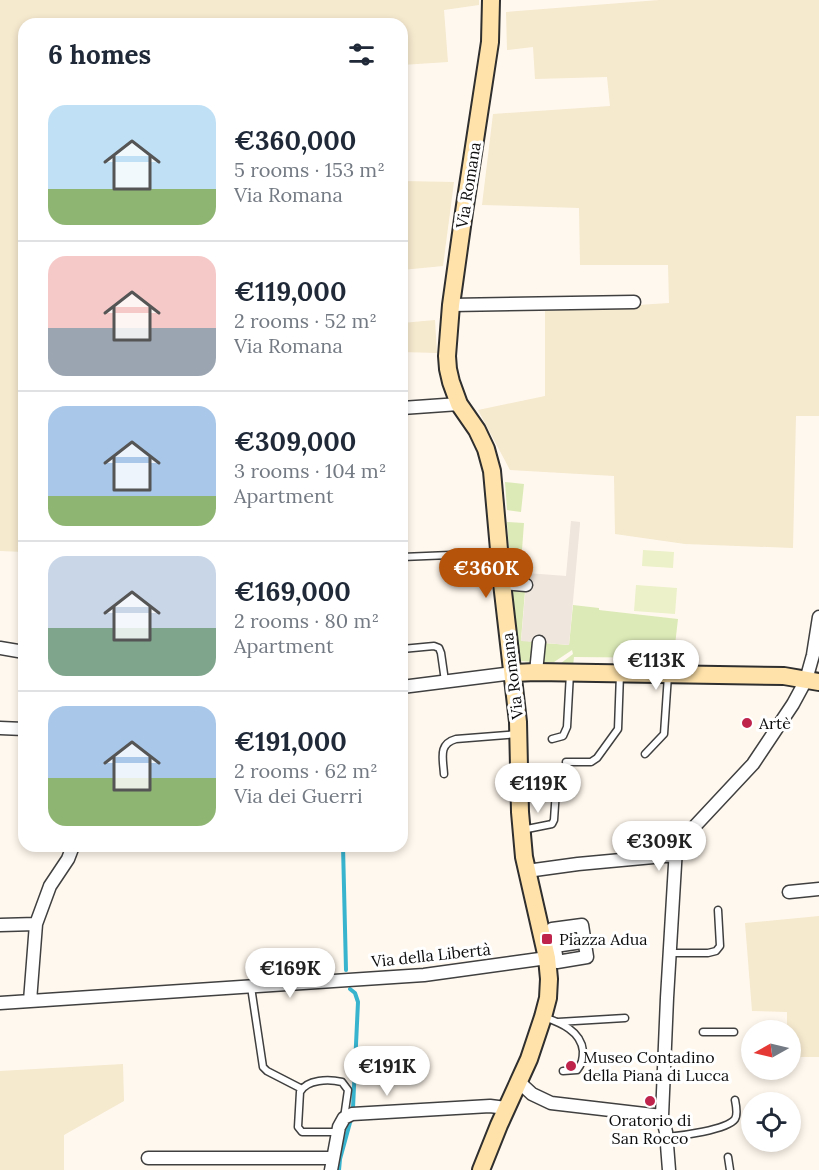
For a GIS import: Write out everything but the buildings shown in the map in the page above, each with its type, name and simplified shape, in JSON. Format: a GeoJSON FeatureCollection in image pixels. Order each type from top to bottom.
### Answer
{"type":"FeatureCollection","features":[{"type":"Feature","properties":{"kind":"street","name":"Via Romana"},"geometry":{"type":"LineString","coordinates":[[481,1170],[506,1108],[550,1019],[548,951],[527,871],[521,830],[519,734],[492,471],[486,449],[477,430],[459,404],[451,382],[447,356],[469,175],[490,42],[491,0]]}},
{"type":"Feature","properties":{"kind":"street"},"geometry":{"type":"LineString","coordinates":[[452,305],[634,302]]}},
{"type":"Feature","properties":{"kind":"street"},"geometry":{"type":"LineString","coordinates":[[408,408],[459,404]]}},
{"type":"Feature","properties":{"kind":"street"},"geometry":{"type":"LineString","coordinates":[[502,583],[526,585]]}},
{"type":"Feature","properties":{"kind":"street"},"geometry":{"type":"LineString","coordinates":[[669,1170],[662,1116],[676,848],[753,764],[793,704],[812,681],[813,655],[819,617]]}},
{"type":"Feature","properties":{"kind":"street"},"geometry":{"type":"LineString","coordinates":[[536,672],[539,642]]}},
{"type":"Feature","properties":{"kind":"street"},"geometry":{"type":"LineString","coordinates":[[0,648],[18,651]]}},
{"type":"Feature","properties":{"kind":"street"},"geometry":{"type":"LineString","coordinates":[[408,686],[536,672],[784,676],[812,681]]}},
{"type":"Feature","properties":{"kind":"street"},"geometry":{"type":"LineString","coordinates":[[0,728],[18,729]]}},
{"type":"Feature","properties":{"kind":"street"},"geometry":{"type":"LineString","coordinates":[[30,1001],[36,924],[50,886],[71,852]]}},
{"type":"Feature","properties":{"kind":"street"},"geometry":{"type":"LineString","coordinates":[[527,871],[675,855]]}},
{"type":"Feature","properties":{"kind":"street"},"geometry":{"type":"LineString","coordinates":[[789,892],[819,889]]}},
{"type":"Feature","properties":{"kind":"street"},"geometry":{"type":"LineString","coordinates":[[0,925],[36,924]]}},
{"type":"Feature","properties":{"kind":"street"},"geometry":{"type":"LineString","coordinates":[[548,951],[582,942]]}},
{"type":"Feature","properties":{"kind":"street","name":"Via della Libertà"},"geometry":{"type":"LineString","coordinates":[[0,1004],[424,975],[548,951]]}},
{"type":"Feature","properties":{"kind":"street"},"geometry":{"type":"LineString","coordinates":[[519,1082],[532,1094],[552,1103],[662,1116]]}},
{"type":"Feature","properties":{"kind":"street"},"geometry":{"type":"LineString","coordinates":[[148,1158],[331,1164],[338,1132],[344,1118],[352,1114],[490,1106],[506,1108]]}},
{"type":"Feature","properties":{"kind":"lane"},"geometry":{"type":"LineString","coordinates":[[408,557],[499,553]]}},
{"type":"Feature","properties":{"kind":"lane"},"geometry":{"type":"LineString","coordinates":[[408,648],[434,646],[440,648],[445,682]]}},
{"type":"Feature","properties":{"kind":"lane"},"geometry":{"type":"LineString","coordinates":[[552,739],[562,736],[567,727],[570,672]]}},
{"type":"Feature","properties":{"kind":"lane"},"geometry":{"type":"LineString","coordinates":[[566,762],[591,762],[597,758],[618,729],[620,673]]}},
{"type":"Feature","properties":{"kind":"lane"},"geometry":{"type":"LineString","coordinates":[[645,754],[664,734],[668,674]]}},
{"type":"Feature","properties":{"kind":"lane"},"geometry":{"type":"LineString","coordinates":[[444,774],[443,748],[448,741],[519,734]]}},
{"type":"Feature","properties":{"kind":"lane"},"geometry":{"type":"LineString","coordinates":[[521,830],[552,824],[556,790],[569,786]]}},
{"type":"Feature","properties":{"kind":"lane"},"geometry":{"type":"LineString","coordinates":[[670,953],[716,951],[720,946],[718,910]]}},
{"type":"Feature","properties":{"kind":"lane"},"geometry":{"type":"LineString","coordinates":[[251,987],[263,1067],[302,1089]]}},
{"type":"Feature","properties":{"kind":"lane"},"geometry":{"type":"LineString","coordinates":[[550,1019],[626,1018]]}},
{"type":"Feature","properties":{"kind":"lane"},"geometry":{"type":"LineString","coordinates":[[550,1019],[575,1033],[582,1047],[583,1058],[578,1070],[563,1071]]}},
{"type":"Feature","properties":{"kind":"lane"},"geometry":{"type":"LineString","coordinates":[[703,1032],[734,1032]]}},
{"type":"Feature","properties":{"kind":"lane"},"geometry":{"type":"LineString","coordinates":[[338,1132],[302,1132],[298,1127],[300,1092],[309,1084],[320,1081],[342,1082],[348,1090],[344,1118]]}},
{"type":"Feature","properties":{"kind":"lane"},"geometry":{"type":"LineString","coordinates":[[666,1137],[702,1133],[729,1123],[736,1115],[735,1100]]}},
{"type":"Feature","properties":{"kind":"lane"},"geometry":{"type":"LineString","coordinates":[[728,1157],[730,1170]]}},
{"type":"Feature","properties":{"kind":"shaded area"},"geometry":{"type":"Polygon","coordinates":[[[0,0],[479,0],[479,5],[444,10],[448,62],[408,65],[408,18],[18,18],[18,552],[0,551],[0,0]]]}},
{"type":"Feature","properties":{"kind":"shaded area"},"geometry":{"type":"Polygon","coordinates":[[[659,0],[819,0],[819,416],[796,416],[793,548],[685,544],[615,534],[614,476],[510,470],[478,410],[545,396],[545,311],[669,303],[668,265],[580,265],[579,208],[482,205],[493,114],[610,106],[607,77],[535,79],[533,47],[507,50],[506,12],[659,0]]]}},
{"type":"Feature","properties":{"kind":"shaded area"},"geometry":{"type":"Polygon","coordinates":[[[408,181],[454,182],[443,266],[408,269],[408,181]]]}},
{"type":"Feature","properties":{"kind":"shaded area"},"geometry":{"type":"Polygon","coordinates":[[[435,320],[437,353],[408,352],[408,322],[435,320]]]}},
{"type":"Feature","properties":{"kind":"shaded area"},"geometry":{"type":"Polygon","coordinates":[[[571,521],[580,522],[580,524],[569,645],[521,641],[527,573],[566,576],[571,521]]]}},
{"type":"Feature","properties":{"kind":"shaded area"},"geometry":{"type":"Polygon","coordinates":[[[819,916],[819,1057],[801,1057],[801,1020],[787,1020],[787,1012],[752,1011],[745,923],[819,916]]]}},
{"type":"Feature","properties":{"kind":"shaded area"},"geometry":{"type":"Polygon","coordinates":[[[123,1064],[124,1101],[64,1135],[64,1170],[0,1170],[0,1071],[123,1064]]]}},
{"type":"Feature","properties":{"kind":"green space"},"geometry":{"type":"Polygon","coordinates":[[[505,482],[524,484],[521,512],[507,510],[505,482]]]}},
{"type":"Feature","properties":{"kind":"green space"},"geometry":{"type":"Polygon","coordinates":[[[507,522],[524,523],[520,577],[511,577],[507,522]]]}},
{"type":"Feature","properties":{"kind":"green space"},"geometry":{"type":"Polygon","coordinates":[[[643,550],[674,552],[673,568],[642,566],[643,550]]]}},
{"type":"Feature","properties":{"kind":"green space"},"geometry":{"type":"Polygon","coordinates":[[[636,585],[677,588],[675,614],[634,611],[636,585]]]}},
{"type":"Feature","properties":{"kind":"green space"},"geometry":{"type":"Polygon","coordinates":[[[512,590],[525,591],[521,640],[534,642],[532,662],[520,661],[512,590]]]}},
{"type":"Feature","properties":{"kind":"green space"},"geometry":{"type":"Polygon","coordinates":[[[573,605],[678,619],[675,645],[678,645],[677,658],[574,657],[573,666],[557,666],[573,654],[572,650],[554,662],[542,662],[544,643],[569,645],[573,605]]]}},
{"type":"Feature","properties":{"kind":"waterway"},"geometry":{"type":"LineString","coordinates":[[343,852],[346,970]]}},
{"type":"Feature","properties":{"kind":"waterway"},"geometry":{"type":"LineString","coordinates":[[350,989],[355,993],[358,1002],[353,1108]]}},
{"type":"Feature","properties":{"kind":"waterway"},"geometry":{"type":"LineString","coordinates":[[339,1170],[351,1119]]}},
{"type":"Feature","properties":{"kind":"place","name":"Artè"},"geometry":{"type":"Point","coordinates":[747,723]}},
{"type":"Feature","properties":{"kind":"place","name":"Piazza Adua"},"geometry":{"type":"Point","coordinates":[547,939]}},
{"type":"Feature","properties":{"kind":"place","name":"Museo Contadino della Piana di Lucca"},"geometry":{"type":"Point","coordinates":[571,1066]}},
{"type":"Feature","properties":{"kind":"place","name":"Oratorio di San Rocco"},"geometry":{"type":"Point","coordinates":[650,1101]}}]}
